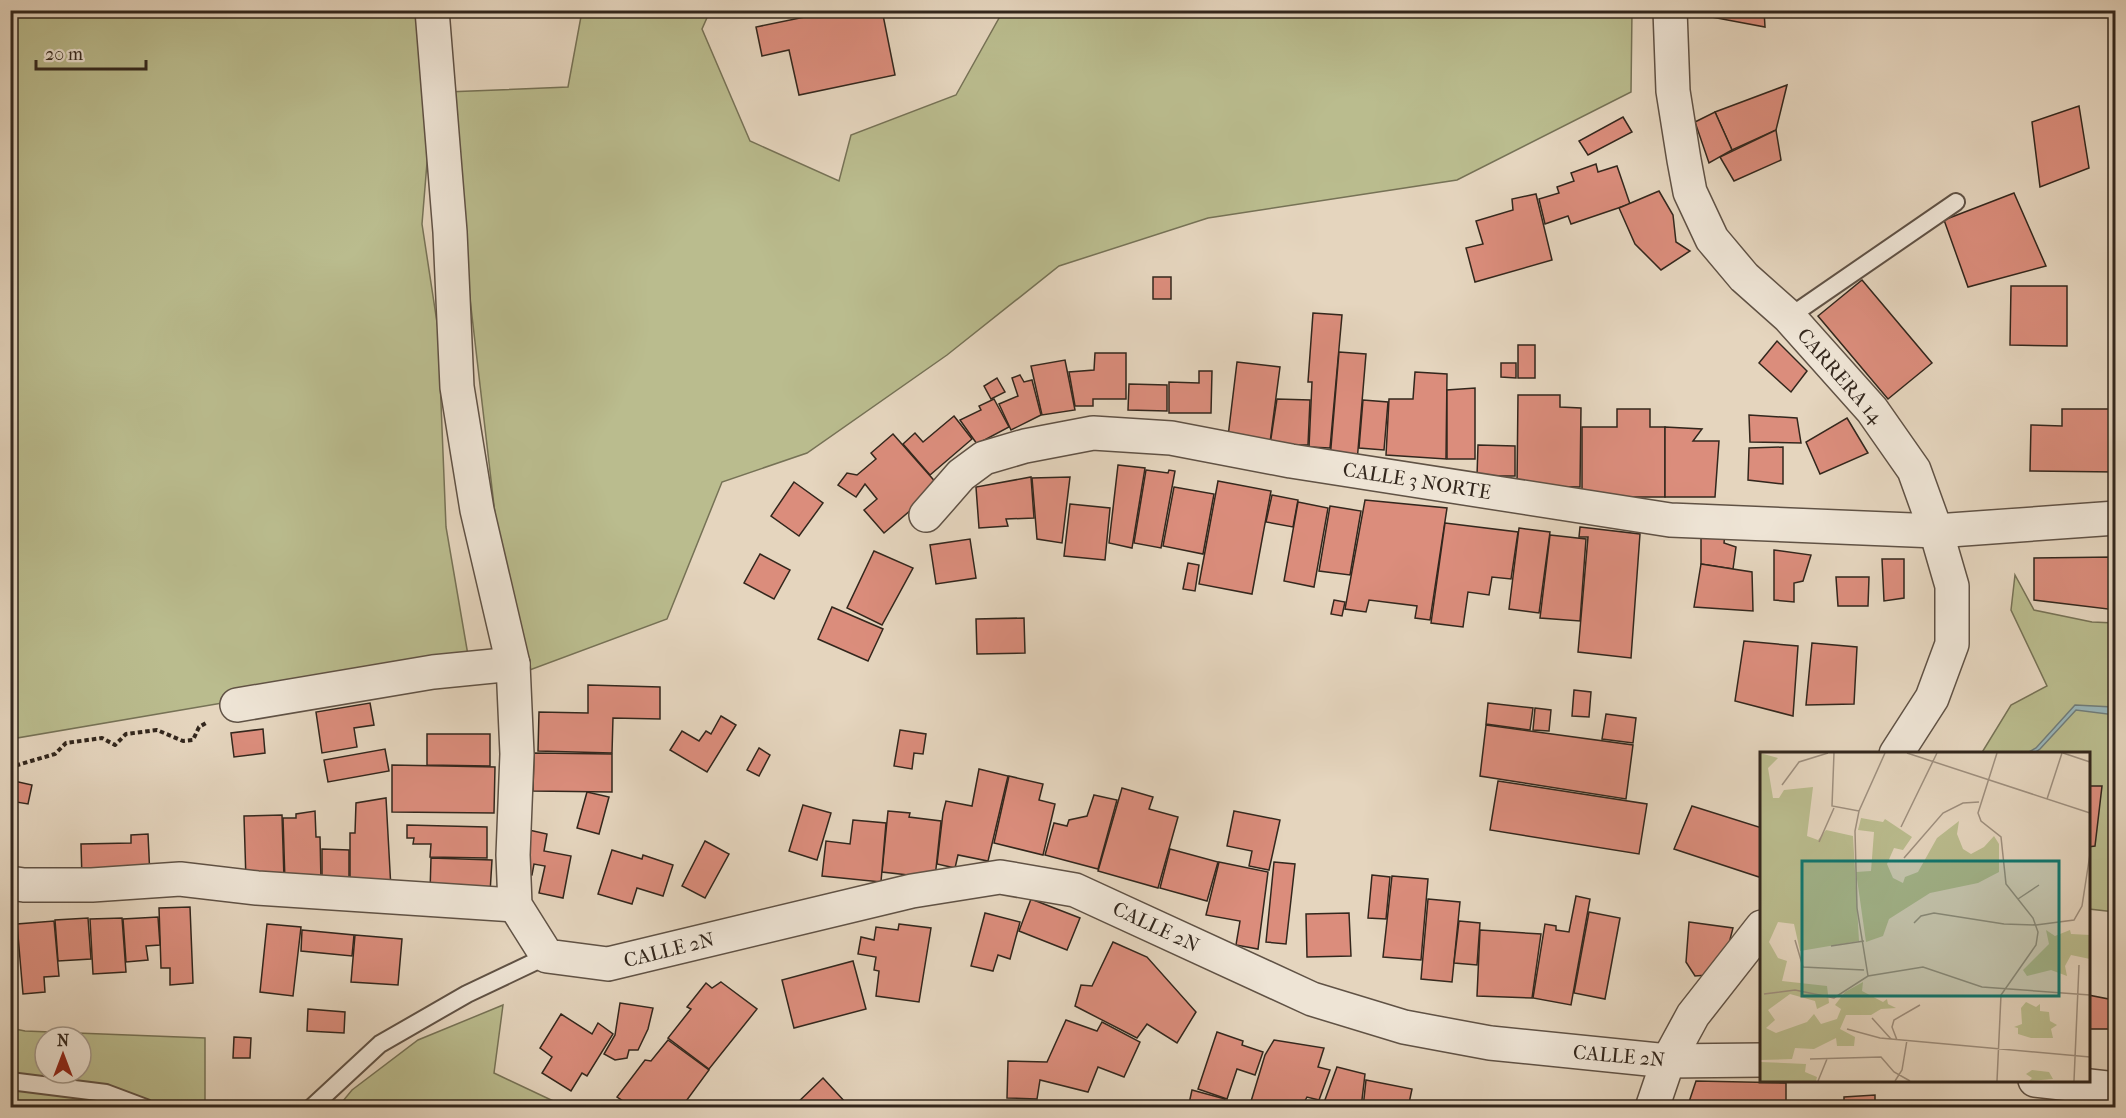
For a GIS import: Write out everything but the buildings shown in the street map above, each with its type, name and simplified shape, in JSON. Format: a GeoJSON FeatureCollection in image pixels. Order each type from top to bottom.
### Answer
{"type":"FeatureCollection","features":[{"type":"Feature","properties":{"kind":"street"},"geometry":{"type":"LineString","coordinates":[[432,10],[450,232],[457,387],[477,510],[513,664],[517,754],[513,855],[515,905],[547,956]]}},
{"type":"Feature","properties":{"kind":"street","name":"CARRERA 14"},"geometry":{"type":"LineString","coordinates":[[1670,10],[1672,91],[1690,192],[1712,239],[1744,277],[1789,317],[1872,410],[1914,470],[1936,531],[1952,586],[1952,644],[1932,698],[1897,752]]}},
{"type":"Feature","properties":{"kind":"street","name":"CALLE 3 NORTE"},"geometry":{"type":"LineString","coordinates":[[926,515],[961,475],[984,458],[1025,446],[1093,433],[1171,438],[1303,463],[1670,520],[1936,531],[2115,518]]}},
{"type":"Feature","properties":{"kind":"street"},"geometry":{"type":"LineString","coordinates":[[237,705],[433,672],[513,664]]}},
{"type":"Feature","properties":{"kind":"street","name":"CALLE 2N"},"geometry":{"type":"LineString","coordinates":[[547,956],[608,964],[912,891],[1000,877],[1075,890],[1312,999],[1404,1027],[1490,1043],[1668,1061],[1760,1060]]}},
{"type":"Feature","properties":{"kind":"street"},"geometry":{"type":"LineString","coordinates":[[10,882],[24,885],[92,885],[180,879],[257,888],[515,905]]}},
{"type":"Feature","properties":{"kind":"street"},"geometry":{"type":"LineString","coordinates":[[1652,1107],[1668,1061],[1693,1016],[1760,928]]}},
{"type":"Feature","properties":{"kind":"street"},"geometry":{"type":"LineString","coordinates":[[2053,1082],[2115,1089]]}},
{"type":"Feature","properties":{"kind":"lane"},"geometry":{"type":"LineString","coordinates":[[1789,317],[1956,202]]}},
{"type":"Feature","properties":{"kind":"lane"},"geometry":{"type":"LineString","coordinates":[[311,1107],[380,1044],[467,994],[547,956]]}},
{"type":"Feature","properties":{"kind":"lane"},"geometry":{"type":"LineString","coordinates":[[10,1081],[106,1094],[146,1107]]}},
{"type":"Feature","properties":{"kind":"path"},"geometry":{"type":"LineString","coordinates":[[10,762],[14,766],[55,754],[66,743],[102,738],[115,745],[126,734],[157,730],[183,741],[193,740],[199,726],[237,705]]}},
{"type":"Feature","properties":{"kind":"green space"},"geometry":{"type":"Polygon","coordinates":[[[11,11],[416,11],[433,89],[422,224],[438,329],[446,527],[469,661],[11,739],[11,11]]]}},
{"type":"Feature","properties":{"kind":"green space"},"geometry":{"type":"Polygon","coordinates":[[[582,11],[710,11],[702,29],[750,141],[839,181],[851,135],[956,95],[1003,11],[1632,11],[1631,92],[1457,180],[1208,218],[1059,266],[947,355],[807,453],[722,482],[667,619],[527,671],[498,540],[446,92],[568,87],[582,11]]]}},
{"type":"Feature","properties":{"kind":"green space"},"geometry":{"type":"Polygon","coordinates":[[[2015,575],[2034,610],[2092,622],[2115,623],[2115,912],[2090,909],[2090,752],[1982,752],[2011,705],[2047,686],[2011,610],[2015,575]]]}},
{"type":"Feature","properties":{"kind":"green space"},"geometry":{"type":"Polygon","coordinates":[[[503,1005],[494,1073],[566,1107],[338,1107],[352,1090],[418,1040],[503,1005]]]}},
{"type":"Feature","properties":{"kind":"green space"},"geometry":{"type":"Polygon","coordinates":[[[10,1028],[33,1031],[33,1085],[93,1085],[93,1034],[205,1038],[205,1107],[11,1107],[10,1028]]]}},
{"type":"Feature","properties":{"kind":"water"},"geometry":{"type":"Polygon","coordinates":[[[2075,705],[2115,708],[2115,715],[2076,710],[2040,749],[2029,752],[2036,748],[2075,705]]]}}]}
